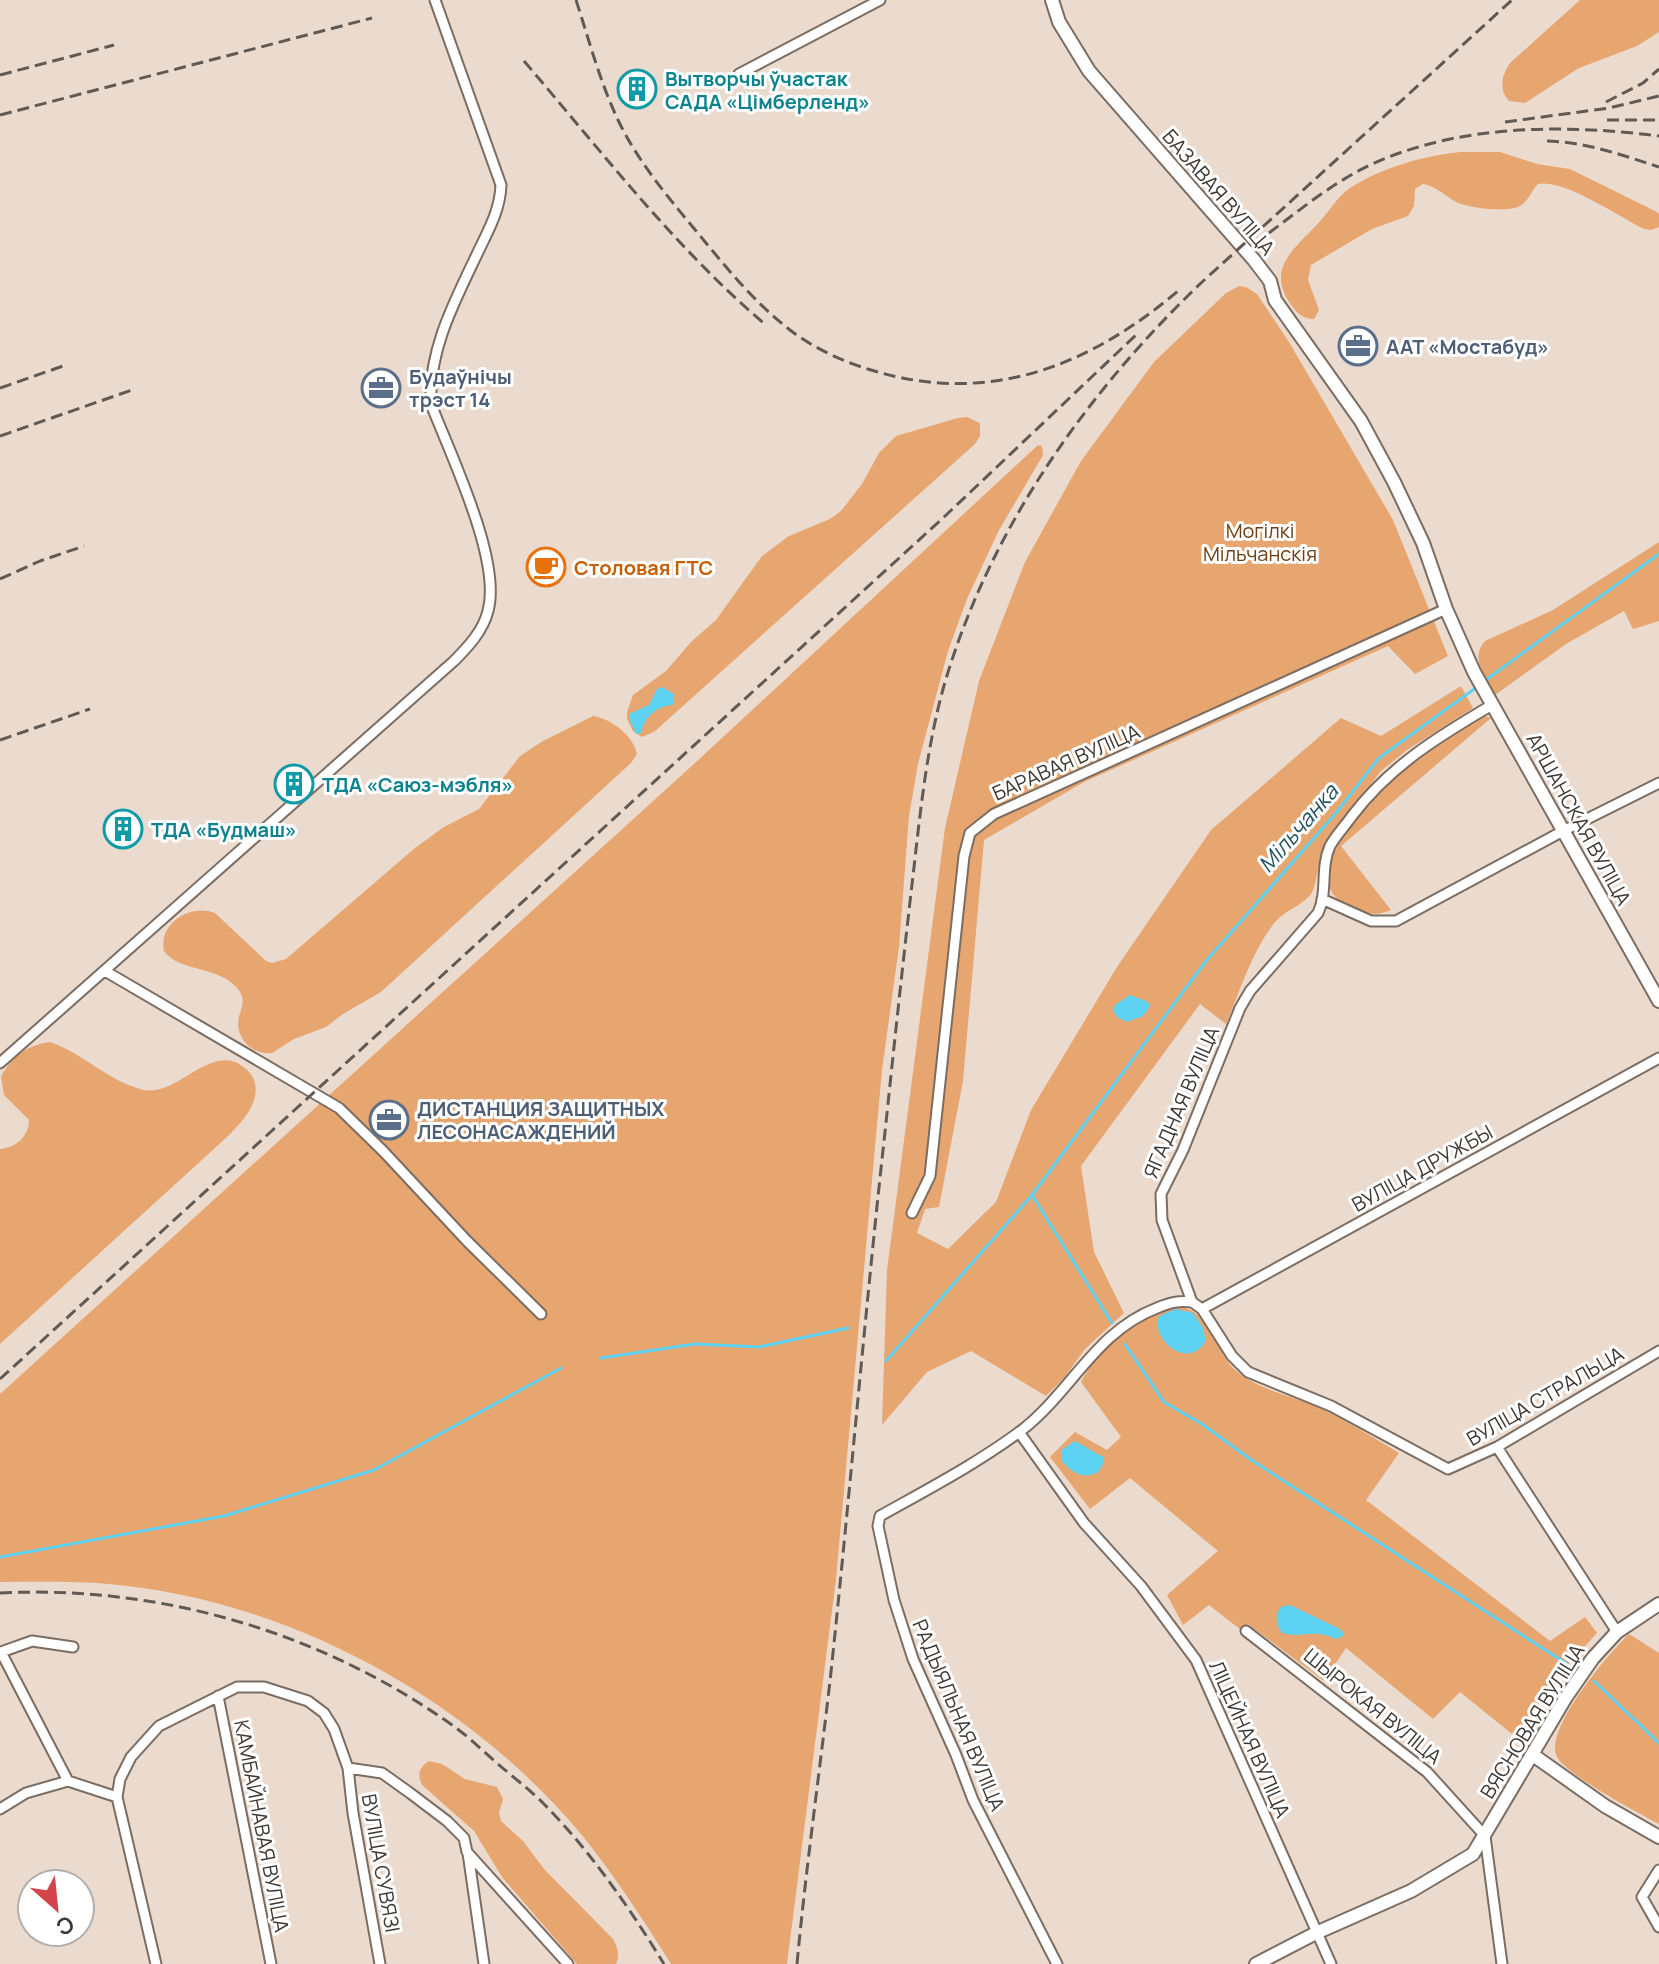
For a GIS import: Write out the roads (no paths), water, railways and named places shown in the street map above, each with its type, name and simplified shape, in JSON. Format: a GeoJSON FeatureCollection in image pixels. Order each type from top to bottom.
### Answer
{"type":"FeatureCollection","features":[{"type":"Feature","properties":{"kind":"street"},"geometry":{"type":"LineString","coordinates":[[0,1063],[454,661],[479,632],[489,610],[491,588],[486,555],[431,404],[430,380],[447,319],[497,212],[501,185],[435,0]]}},
{"type":"Feature","properties":{"kind":"street"},"geometry":{"type":"LineString","coordinates":[[739,74],[880,0]]}},
{"type":"Feature","properties":{"kind":"street","name":"БАЗАВАЯ ВУЛІЦА"},"geometry":{"type":"LineString","coordinates":[[1052,0],[1059,22],[1085,66],[1254,260],[1270,281],[1275,300],[1361,421],[1423,543],[1446,609],[1474,672]]}},
{"type":"Feature","properties":{"kind":"street","name":"БАРАВАЯ ВУЛІЦА"},"geometry":{"type":"LineString","coordinates":[[912,1213],[930,1176],[964,856],[970,833],[994,814],[1446,609]]}},
{"type":"Feature","properties":{"kind":"street","name":"АРШАНСКАЯ ВУЛІЦА"},"geometry":{"type":"LineString","coordinates":[[1474,672],[1659,1001]]}},
{"type":"Feature","properties":{"kind":"street","name":"ЯГАДНАЯ ВУЛІЦА"},"geometry":{"type":"LineString","coordinates":[[1192,1302],[1162,1220],[1161,1194],[1183,1150],[1244,1000],[1314,920],[1322,899],[1326,859],[1331,846],[1376,786],[1418,750],[1490,702]]}},
{"type":"Feature","properties":{"kind":"street"},"geometry":{"type":"LineString","coordinates":[[1322,899],[1371,921],[1396,921],[1659,783]]}},
{"type":"Feature","properties":{"kind":"street"},"geometry":{"type":"LineString","coordinates":[[105,971],[339,1108],[541,1314]]}},
{"type":"Feature","properties":{"kind":"street","name":"ВУЛІЦА ДРУЖБЫ"},"geometry":{"type":"LineString","coordinates":[[1202,1309],[1659,1058]]}},
{"type":"Feature","properties":{"kind":"street","name":"РАДЫЯЛЬНАЯ ВУЛІЦА"},"geometry":{"type":"LineString","coordinates":[[1057,1964],[973,1800],[913,1659],[894,1600],[878,1526],[880,1516],[953,1476],[1019,1432],[1047,1407],[1092,1353],[1122,1326],[1174,1302],[1192,1302]]}},
{"type":"Feature","properties":{"kind":"street"},"geometry":{"type":"LineString","coordinates":[[1192,1302],[1202,1309]]}},
{"type":"Feature","properties":{"kind":"street","name":"ВУЛІЦА СТРАЛЬЦА"},"geometry":{"type":"LineString","coordinates":[[1202,1309],[1232,1356],[1248,1372],[1331,1406],[1448,1469],[1497,1447],[1659,1351]]}},
{"type":"Feature","properties":{"kind":"street","name":"ЛІЦЕЙНАЯ ВУЛІЦА"},"geometry":{"type":"LineString","coordinates":[[1019,1432],[1084,1523],[1141,1586],[1196,1660],[1331,1964]]}},
{"type":"Feature","properties":{"kind":"street"},"geometry":{"type":"LineString","coordinates":[[1497,1447],[1617,1632]]}},
{"type":"Feature","properties":{"kind":"street","name":"ВЯСНОВАЯ ВУЛІЦА"},"geometry":{"type":"LineString","coordinates":[[1485,1836],[1566,1697],[1593,1658],[1617,1632],[1659,1604]]}},
{"type":"Feature","properties":{"kind":"street","name":"ШЫРОКАЯ ВУЛІЦА"},"geometry":{"type":"LineString","coordinates":[[1246,1631],[1427,1772],[1485,1836]]}},
{"type":"Feature","properties":{"kind":"street"},"geometry":{"type":"LineString","coordinates":[[68,1781],[1,1652],[32,1641],[73,1647]]}},
{"type":"Feature","properties":{"kind":"street","name":"ВУЛІЦА СУВЯЗІ"},"geometry":{"type":"LineString","coordinates":[[117,1797],[120,1779],[131,1757],[159,1726],[218,1696],[237,1687],[264,1687],[308,1701],[324,1713],[334,1729],[348,1768],[380,1964]]}},
{"type":"Feature","properties":{"kind":"street","name":"КАМБАЙНАВАЯ ВУЛІЦА"},"geometry":{"type":"LineString","coordinates":[[218,1696],[271,1964]]}},
{"type":"Feature","properties":{"kind":"street"},"geometry":{"type":"LineString","coordinates":[[1533,1755],[1605,1806],[1659,1837]]}},
{"type":"Feature","properties":{"kind":"street"},"geometry":{"type":"LineString","coordinates":[[348,1768],[382,1773],[447,1821],[464,1838],[484,1964]]}},
{"type":"Feature","properties":{"kind":"street"},"geometry":{"type":"LineString","coordinates":[[0,1809],[26,1793],[68,1781],[117,1797],[156,1964]]}},
{"type":"Feature","properties":{"kind":"street"},"geometry":{"type":"LineString","coordinates":[[1256,1964],[1447,1871],[1473,1854],[1485,1836]]}},
{"type":"Feature","properties":{"kind":"street"},"geometry":{"type":"LineString","coordinates":[[1485,1836],[1502,1964]]}},
{"type":"Feature","properties":{"kind":"street"},"geometry":{"type":"LineString","coordinates":[[467,1852],[568,1964]]}},
{"type":"Feature","properties":{"kind":"street"},"geometry":{"type":"LineString","coordinates":[[1659,1870],[1642,1897],[1659,1927]]}},
{"type":"Feature","properties":{"kind":"water"},"geometry":{"type":"Polygon","coordinates":[[[662,687],[674,694],[673,705],[652,713],[641,733],[636,734],[629,714],[649,705],[657,689],[662,687]]]}},
{"type":"Feature","properties":{"kind":"water"},"geometry":{"type":"Polygon","coordinates":[[[1130,995],[1148,1002],[1150,1006],[1143,1016],[1127,1022],[1117,1017],[1113,1010],[1115,1005],[1130,995]]]}},
{"type":"Feature","properties":{"kind":"water"},"geometry":{"type":"Polygon","coordinates":[[[1176,1309],[1193,1313],[1203,1328],[1206,1341],[1198,1350],[1180,1353],[1160,1334],[1159,1316],[1176,1309]]]}},
{"type":"Feature","properties":{"kind":"water"},"geometry":{"type":"Polygon","coordinates":[[[1075,1441],[1103,1457],[1098,1472],[1078,1474],[1062,1461],[1061,1450],[1075,1441]]]}},
{"type":"Feature","properties":{"kind":"water"},"geometry":{"type":"Polygon","coordinates":[[[1290,1605],[1338,1628],[1343,1636],[1336,1639],[1320,1634],[1282,1633],[1277,1624],[1277,1613],[1281,1607],[1290,1605]]]}},
{"type":"Feature","properties":{"kind":"waterway","name":"Мільчанка"},"geometry":{"type":"LineString","coordinates":[[1483,682],[1659,554]]}},
{"type":"Feature","properties":{"kind":"waterway","name":"Мільчанка"},"geometry":{"type":"LineString","coordinates":[[886,1361],[1032,1195],[1206,961],[1336,813],[1379,758],[1477,687]]}},
{"type":"Feature","properties":{"kind":"waterway"},"geometry":{"type":"LineString","coordinates":[[1032,1195],[1112,1323]]}},
{"type":"Feature","properties":{"kind":"waterway"},"geometry":{"type":"LineString","coordinates":[[601,1358],[695,1344],[759,1347],[848,1328]]}},
{"type":"Feature","properties":{"kind":"waterway"},"geometry":{"type":"LineString","coordinates":[[1125,1344],[1164,1402],[1567,1664]]}},
{"type":"Feature","properties":{"kind":"waterway"},"geometry":{"type":"LineString","coordinates":[[0,1557],[224,1516],[374,1470],[561,1368]]}},
{"type":"Feature","properties":{"kind":"waterway"},"geometry":{"type":"LineString","coordinates":[[1594,1681],[1659,1743]]}},
{"type":"Feature","properties":{"kind":"railway"},"geometry":{"type":"LineString","coordinates":[[576,0],[612,106],[647,169],[753,297],[794,333],[826,352],[871,370],[914,380],[956,384],[996,381],[1072,359],[1144,318],[1178,291]]}},
{"type":"Feature","properties":{"kind":"railway"},"geometry":{"type":"LineString","coordinates":[[797,1964],[831,1672],[922,796],[942,691],[950,666],[970,612],[1021,508],[1052,459],[1122,366],[1201,283],[1512,0]]}},
{"type":"Feature","properties":{"kind":"railway"},"geometry":{"type":"LineString","coordinates":[[0,115],[372,18]]}},
{"type":"Feature","properties":{"kind":"railway"},"geometry":{"type":"LineString","coordinates":[[0,75],[114,45]]}},
{"type":"Feature","properties":{"kind":"railway"},"geometry":{"type":"LineString","coordinates":[[524,61],[671,232],[767,326]]}},
{"type":"Feature","properties":{"kind":"railway"},"geometry":{"type":"LineString","coordinates":[[1606,102],[1643,83],[1659,69]]}},
{"type":"Feature","properties":{"kind":"railway"},"geometry":{"type":"LineString","coordinates":[[1505,122],[1609,108],[1659,96]]}},
{"type":"Feature","properties":{"kind":"railway"},"geometry":{"type":"LineString","coordinates":[[1607,120],[1659,120]]}},
{"type":"Feature","properties":{"kind":"railway"},"geometry":{"type":"LineString","coordinates":[[1269,233],[1344,179],[1404,151],[1439,141],[1549,129],[1659,136]]}},
{"type":"Feature","properties":{"kind":"railway"},"geometry":{"type":"LineString","coordinates":[[1547,141],[1590,147],[1659,167]]}},
{"type":"Feature","properties":{"kind":"railway"},"geometry":{"type":"LineString","coordinates":[[0,1379],[943,518],[1137,334]]}},
{"type":"Feature","properties":{"kind":"railway"},"geometry":{"type":"LineString","coordinates":[[0,388],[66,365]]}},
{"type":"Feature","properties":{"kind":"railway"},"geometry":{"type":"LineString","coordinates":[[0,436],[132,390]]}},
{"type":"Feature","properties":{"kind":"railway"},"geometry":{"type":"LineString","coordinates":[[0,579],[84,546]]}},
{"type":"Feature","properties":{"kind":"railway"},"geometry":{"type":"LineString","coordinates":[[0,740],[90,709]]}},
{"type":"Feature","properties":{"kind":"railway"},"geometry":{"type":"LineString","coordinates":[[0,1593],[120,1597],[237,1621],[294,1640],[402,1692],[458,1729],[544,1804],[578,1841],[664,1964]]}},
{"type":"Feature","properties":{"kind":"place","name":"Вытворчы ўчастак САДА «Цімберленд»"},"geometry":{"type":"Point","coordinates":[637,89]}},
{"type":"Feature","properties":{"kind":"place","name":"ААТ «Мостабуд»"},"geometry":{"type":"Point","coordinates":[1358,346]}},
{"type":"Feature","properties":{"kind":"place","name":"Будаўнічы трэст 14"},"geometry":{"type":"Point","coordinates":[381,388]}},
{"type":"Feature","properties":{"kind":"place","name":"Столовая ГТС"},"geometry":{"type":"Point","coordinates":[546,567]}},
{"type":"Feature","properties":{"kind":"place","name":"ТДА «Саюз-мэбля»"},"geometry":{"type":"Point","coordinates":[294,784]}},
{"type":"Feature","properties":{"kind":"place","name":"ТДА «Будмаш»"},"geometry":{"type":"Point","coordinates":[123,829]}},
{"type":"Feature","properties":{"kind":"place","name":"ДИСТАНЦИЯ ЗАЩИТНЫХ ЛЕСОНАСАЖДЕНИЙ"},"geometry":{"type":"Point","coordinates":[389,1120]}},
{"type":"Feature","properties":{"kind":"park label","name":"Могілкі Мільчанскія"},"geometry":{"type":"Point","coordinates":[1260,542]}}]}
